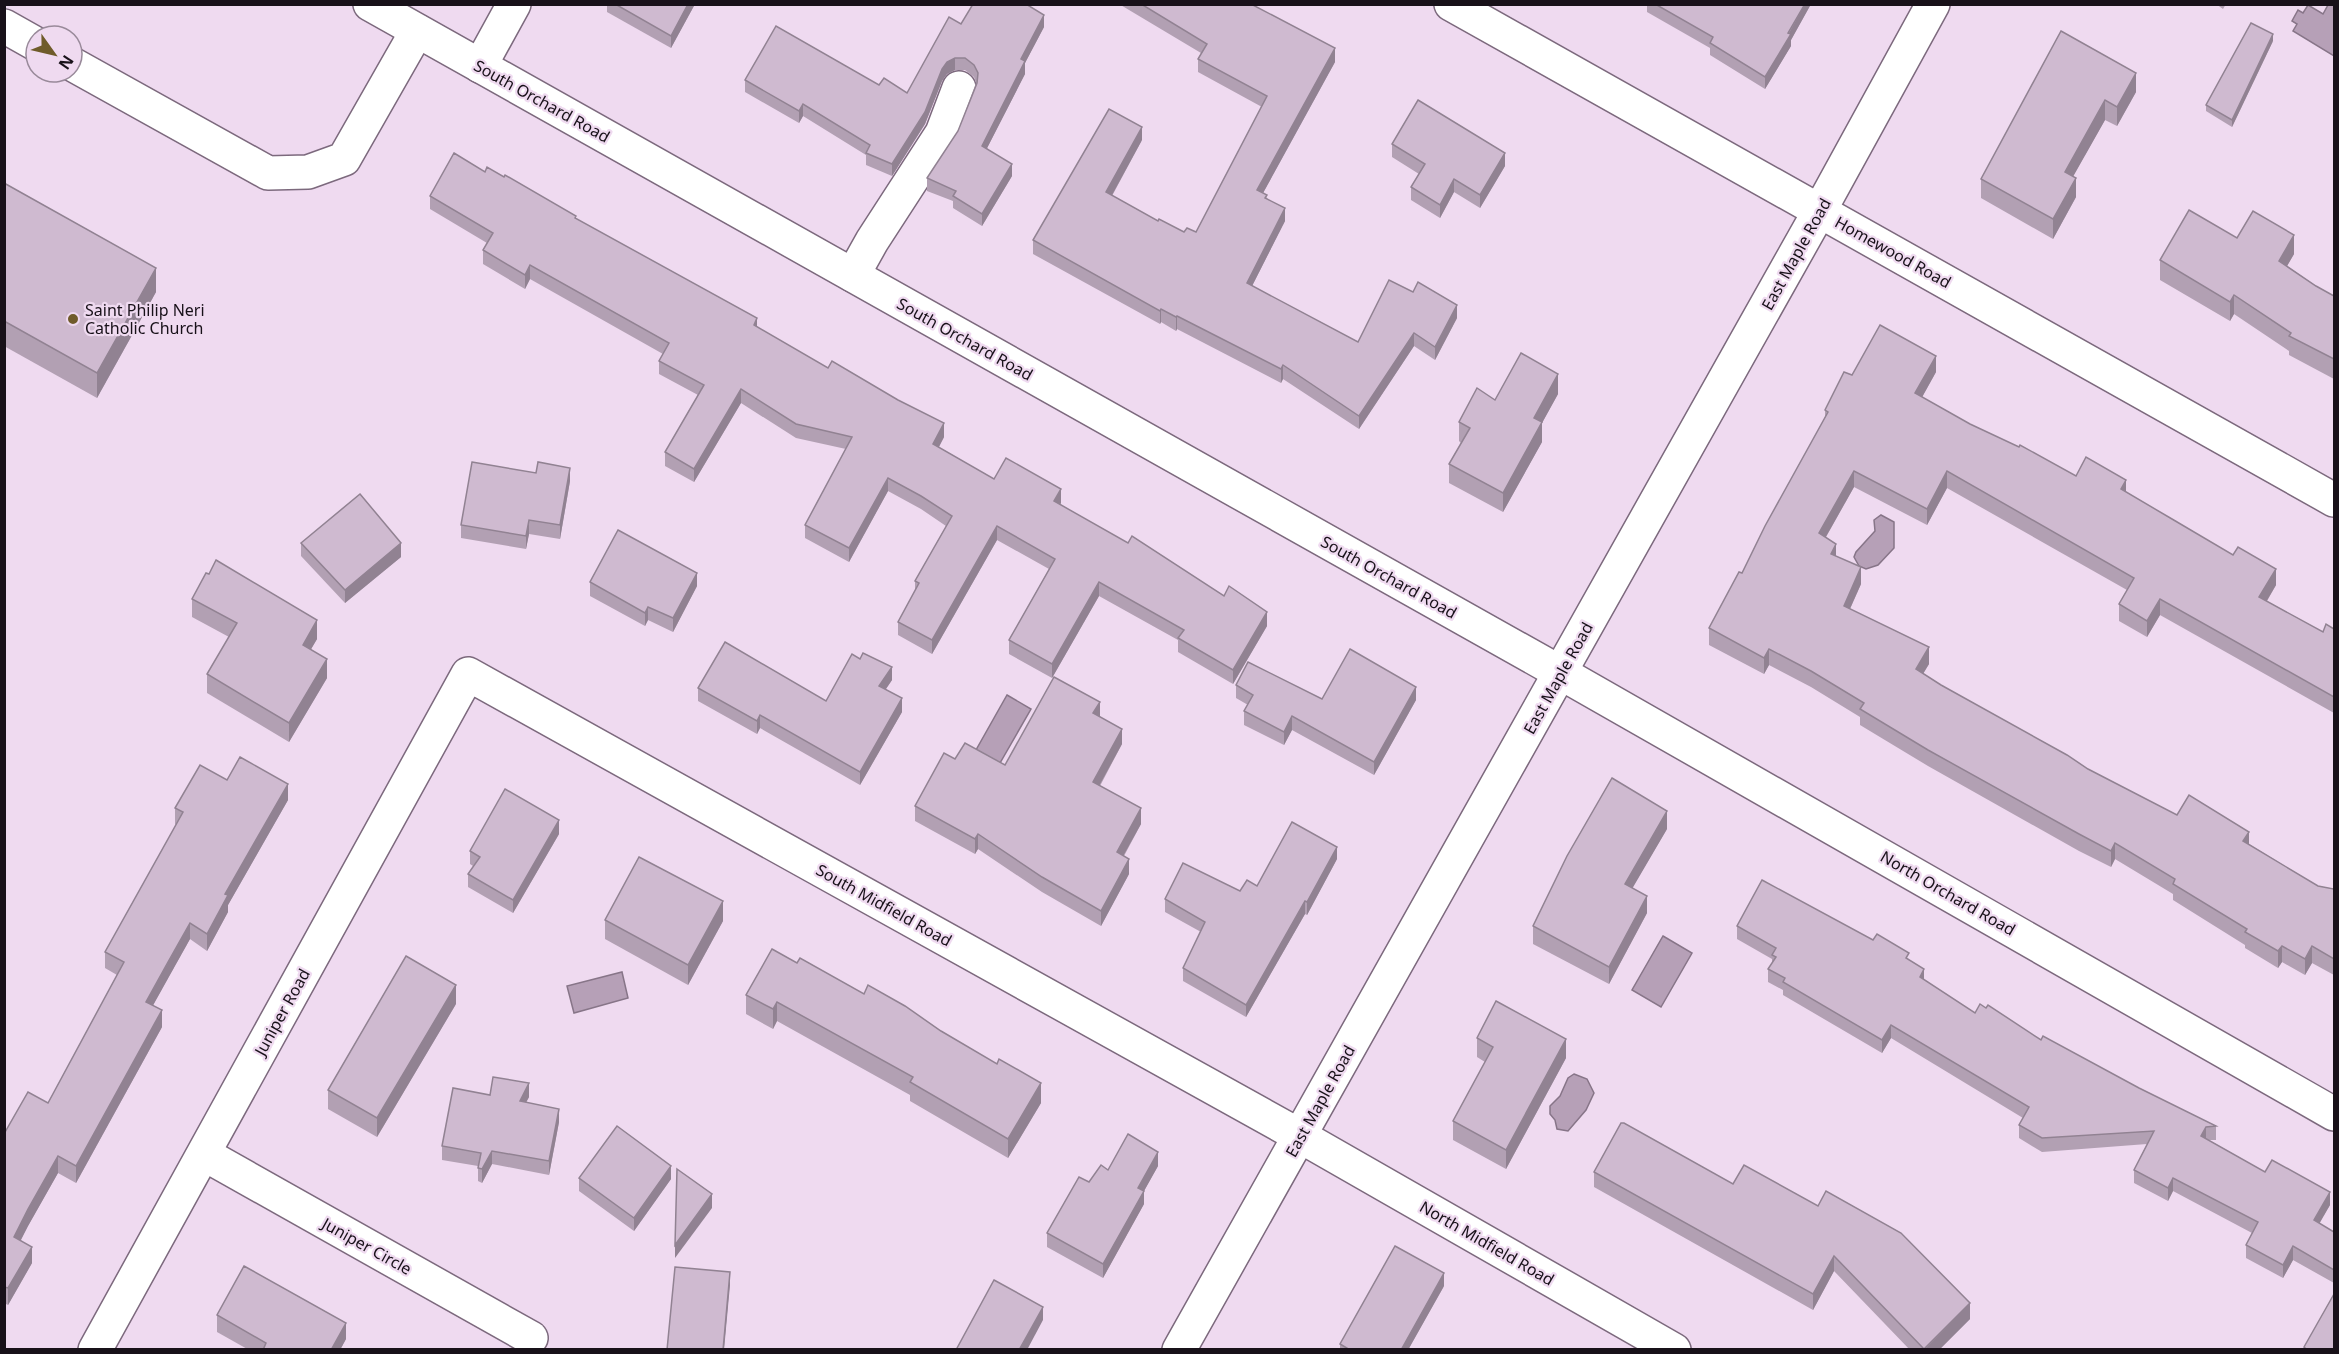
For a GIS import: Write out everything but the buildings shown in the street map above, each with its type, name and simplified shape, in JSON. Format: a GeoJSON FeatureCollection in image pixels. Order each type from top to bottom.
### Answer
{"type":"FeatureCollection","features":[{"type":"Feature","properties":{"kind":"street","name":"South Orchard Road"},"geometry":{"type":"LineString","coordinates":[[370,4],[1561,673]]}},
{"type":"Feature","properties":{"kind":"street"},"geometry":{"type":"LineString","coordinates":[[480,66],[514,4]]}},
{"type":"Feature","properties":{"kind":"street","name":"Homewood Road"},"geometry":{"type":"LineString","coordinates":[[1451,4],[2334,500]]}},
{"type":"Feature","properties":{"kind":"street","name":"East Maple Road"},"geometry":{"type":"LineString","coordinates":[[1179,1350],[1561,673],[1934,4]]}},
{"type":"Feature","properties":{"kind":"street"},"geometry":{"type":"LineString","coordinates":[[4,26],[24,37]]}},
{"type":"Feature","properties":{"kind":"street"},"geometry":{"type":"LineString","coordinates":[[84,71],[268,173],[308,172],[344,159],[417,31]]}},
{"type":"Feature","properties":{"kind":"street"},"geometry":{"type":"LineString","coordinates":[[853,275],[872,241],[942,133],[959,88]]}},
{"type":"Feature","properties":{"kind":"street","name":"North Orchard Road"},"geometry":{"type":"LineString","coordinates":[[1561,673],[2334,1114]]}},
{"type":"Feature","properties":{"kind":"street","name":"South Midfield Road"},"geometry":{"type":"LineString","coordinates":[[468,674],[1300,1136]]}},
{"type":"Feature","properties":{"kind":"street","name":"Juniper Road"},"geometry":{"type":"LineString","coordinates":[[95,1350],[468,674]]}},
{"type":"Feature","properties":{"kind":"street","name":"North Midfield Road"},"geometry":{"type":"LineString","coordinates":[[1300,1136],[1674,1350]]}},
{"type":"Feature","properties":{"kind":"street","name":"Juniper Circle"},"geometry":{"type":"LineString","coordinates":[[204,1155],[531,1338]]}},
{"type":"Feature","properties":{"kind":"shaded area"},"geometry":{"type":"Polygon","coordinates":[[[2308,5],[2323,14],[2328,5],[2334,5],[2334,56],[2293,31],[2297,24],[2292,21],[2298,10],[2303,13],[2308,5]]]}},
{"type":"Feature","properties":{"kind":"shaded area"},"geometry":{"type":"Polygon","coordinates":[[[1881,515],[1894,522],[1894,548],[1878,565],[1866,569],[1859,566],[1854,557],[1875,531],[1874,520],[1881,515]]]}},
{"type":"Feature","properties":{"kind":"shaded area"},"geometry":{"type":"Polygon","coordinates":[[[1007,695],[1031,709],[1000,763],[976,750],[1007,695]]]}},
{"type":"Feature","properties":{"kind":"shaded area"},"geometry":{"type":"Polygon","coordinates":[[[1663,936],[1692,953],[1661,1007],[1632,990],[1663,936]]]}},
{"type":"Feature","properties":{"kind":"shaded area"},"geometry":{"type":"Polygon","coordinates":[[[622,972],[628,998],[574,1013],[567,986],[622,972]]]}},
{"type":"Feature","properties":{"kind":"shaded area"},"geometry":{"type":"Polygon","coordinates":[[[1574,1074],[1587,1079],[1594,1093],[1586,1110],[1568,1131],[1557,1129],[1555,1120],[1550,1114],[1550,1106],[1560,1096],[1568,1078],[1574,1074]]]}},
{"type":"Feature","properties":{"kind":"place","name":"Saint Philip Neri Catholic Church"},"geometry":{"type":"Point","coordinates":[73,319]}}]}
